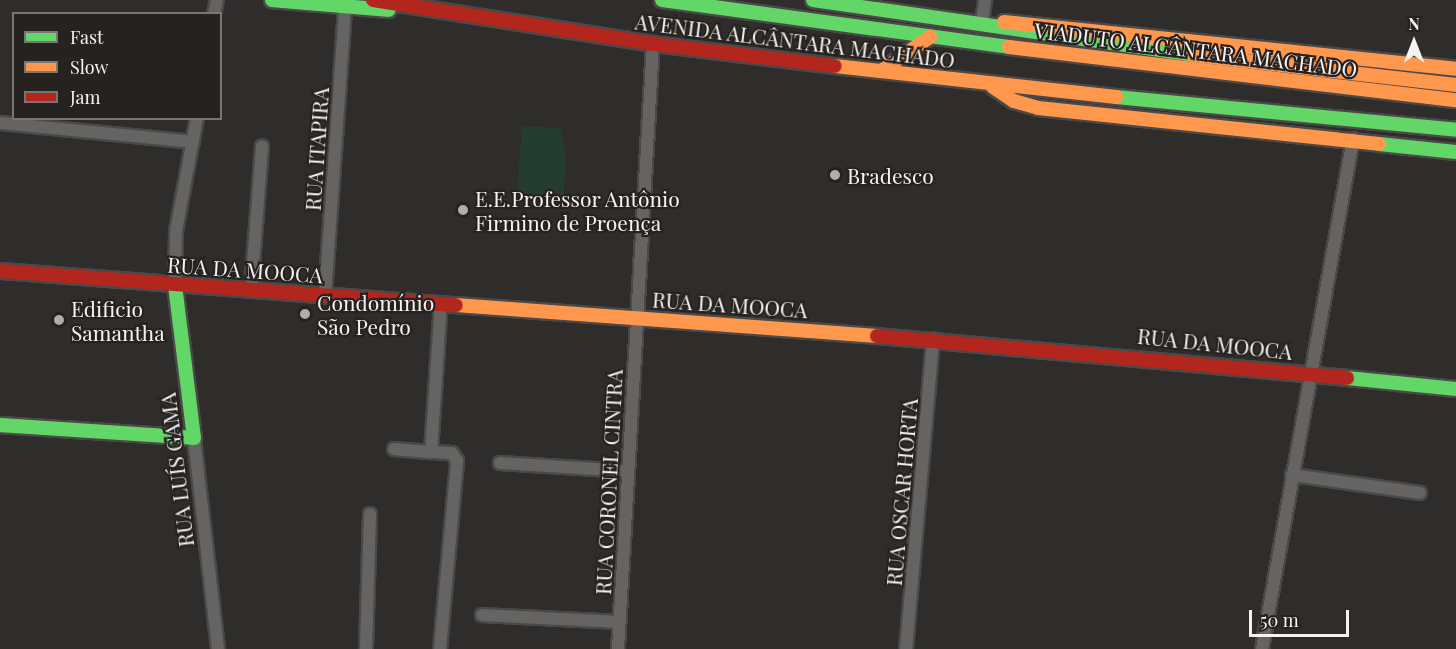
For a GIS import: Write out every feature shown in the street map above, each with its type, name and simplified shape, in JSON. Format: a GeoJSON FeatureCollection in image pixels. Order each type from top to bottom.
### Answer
{"type":"FeatureCollection","features":[{"type":"Feature","properties":{"kind":"main road","name":"AVENIDA ALCÂNTARA MACHADO"},"geometry":{"type":"LineString","coordinates":[[272,0],[434,12]]}},
{"type":"Feature","properties":{"kind":"main road","name":"AVENIDA ALCÂNTARA MACHADO"},"geometry":{"type":"LineString","coordinates":[[373,0],[434,12],[653,44],[990,85],[1456,130]]}},
{"type":"Feature","properties":{"kind":"main road","name":"AVENIDA ALCÂNTARA MACHADO"},"geometry":{"type":"LineString","coordinates":[[662,0],[1004,47]]}},
{"type":"Feature","properties":{"kind":"main road","name":"AVENIDA ALCÂNTARA MACHADO"},"geometry":{"type":"LineString","coordinates":[[813,0],[985,22],[1030,22],[1456,69]]}},
{"type":"Feature","properties":{"kind":"main road","name":"VIADUTO ALCÂNTARA MACHADO"},"geometry":{"type":"LineString","coordinates":[[985,22],[1094,44],[1456,85]]}},
{"type":"Feature","properties":{"kind":"main road"},"geometry":{"type":"LineString","coordinates":[[880,71],[930,37]]}},
{"type":"Feature","properties":{"kind":"main road","name":"VIADUTO ALCÂNTARA MACHADO"},"geometry":{"type":"LineString","coordinates":[[1004,47],[1456,100]]}},
{"type":"Feature","properties":{"kind":"main road"},"geometry":{"type":"LineString","coordinates":[[990,85],[1014,101],[1038,108],[1353,139],[1456,152]]}},
{"type":"Feature","properties":{"kind":"main road","name":"RUA DA MOOCA"},"geometry":{"type":"LineString","coordinates":[[0,271],[933,339],[1456,389]]}},
{"type":"Feature","properties":{"kind":"main road","name":"RUA LUÍS GAMA"},"geometry":{"type":"LineString","coordinates":[[175,285],[194,438]]}},
{"type":"Feature","properties":{"kind":"main road"},"geometry":{"type":"LineString","coordinates":[[0,425],[194,438]]}},
{"type":"Feature","properties":{"kind":"street"},"geometry":{"type":"LineString","coordinates":[[985,0],[985,22]]}},
{"type":"Feature","properties":{"kind":"street","name":"RUA ITAPIRA"},"geometry":{"type":"LineString","coordinates":[[325,295],[345,7]]}},
{"type":"Feature","properties":{"kind":"street","name":"RUA CORONEL CINTRA"},"geometry":{"type":"LineString","coordinates":[[618,649],[653,44]]}},
{"type":"Feature","properties":{"kind":"street"},"geometry":{"type":"LineString","coordinates":[[175,285],[176,231],[197,120]]}},
{"type":"Feature","properties":{"kind":"street"},"geometry":{"type":"LineString","coordinates":[[0,123],[193,142]]}},
{"type":"Feature","properties":{"kind":"street"},"geometry":{"type":"LineString","coordinates":[[1262,649],[1353,139]]}},
{"type":"Feature","properties":{"kind":"street"},"geometry":{"type":"LineString","coordinates":[[251,290],[262,146]]}},
{"type":"Feature","properties":{"kind":"street"},"geometry":{"type":"LineString","coordinates":[[431,452],[441,303]]}},
{"type":"Feature","properties":{"kind":"street","name":"RUA OSCAR HORTA"},"geometry":{"type":"LineString","coordinates":[[906,649],[933,339]]}},
{"type":"Feature","properties":{"kind":"street","name":"RUA LUÍS GAMA"},"geometry":{"type":"LineString","coordinates":[[194,438],[218,649]]}},
{"type":"Feature","properties":{"kind":"street"},"geometry":{"type":"LineString","coordinates":[[394,449],[452,453],[457,462],[440,649]]}},
{"type":"Feature","properties":{"kind":"street"},"geometry":{"type":"LineString","coordinates":[[500,463],[627,471]]}},
{"type":"Feature","properties":{"kind":"street"},"geometry":{"type":"LineString","coordinates":[[1292,475],[1420,493]]}},
{"type":"Feature","properties":{"kind":"street"},"geometry":{"type":"LineString","coordinates":[[366,649],[370,514]]}},
{"type":"Feature","properties":{"kind":"street"},"geometry":{"type":"LineString","coordinates":[[482,615],[619,622]]}},
{"type":"Feature","properties":{"kind":"green space"},"geometry":{"type":"Polygon","coordinates":[[[522,126],[560,128],[566,156],[563,200],[517,197],[522,126]]]}},
{"type":"Feature","properties":{"kind":"traffic: fast"},"geometry":{"type":"LineString","coordinates":[[272,0],[389,10]]}},
{"type":"Feature","properties":{"kind":"traffic: fast"},"geometry":{"type":"LineString","coordinates":[[662,0],[1009,47]]}},
{"type":"Feature","properties":{"kind":"traffic: fast"},"geometry":{"type":"LineString","coordinates":[[813,0],[1193,55]]}},
{"type":"Feature","properties":{"kind":"traffic: fast"},"geometry":{"type":"LineString","coordinates":[[1116,97],[1456,130]]}},
{"type":"Feature","properties":{"kind":"traffic: fast"},"geometry":{"type":"LineString","coordinates":[[1379,144],[1456,152]]}},
{"type":"Feature","properties":{"kind":"traffic: fast"},"geometry":{"type":"LineString","coordinates":[[0,425],[194,438],[175,285]]}},
{"type":"Feature","properties":{"kind":"traffic: fast"},"geometry":{"type":"LineString","coordinates":[[1347,378],[1456,389]]}},
{"type":"Feature","properties":{"kind":"traffic: slow"},"geometry":{"type":"LineString","coordinates":[[1004,22],[1456,69]]}},
{"type":"Feature","properties":{"kind":"traffic: slow"},"geometry":{"type":"LineString","coordinates":[[881,71],[930,37]]}},
{"type":"Feature","properties":{"kind":"traffic: slow"},"geometry":{"type":"LineString","coordinates":[[1009,47],[1456,100]]}},
{"type":"Feature","properties":{"kind":"traffic: slow"},"geometry":{"type":"LineString","coordinates":[[1193,55],[1456,85]]}},
{"type":"Feature","properties":{"kind":"traffic: slow"},"geometry":{"type":"LineString","coordinates":[[835,66],[1116,97]]}},
{"type":"Feature","properties":{"kind":"traffic: slow"},"geometry":{"type":"LineString","coordinates":[[993,87],[1014,101],[1038,108],[1379,144]]}},
{"type":"Feature","properties":{"kind":"traffic: slow"},"geometry":{"type":"LineString","coordinates":[[456,305],[877,336]]}},
{"type":"Feature","properties":{"kind":"traffic: jam"},"geometry":{"type":"LineString","coordinates":[[373,0],[653,44],[835,66]]}},
{"type":"Feature","properties":{"kind":"traffic: jam"},"geometry":{"type":"LineString","coordinates":[[0,271],[456,305]]}},
{"type":"Feature","properties":{"kind":"traffic: jam"},"geometry":{"type":"LineString","coordinates":[[877,336],[1347,378]]}},
{"type":"Feature","properties":{"kind":"place","name":"Bradesco"},"geometry":{"type":"Point","coordinates":[835,175]}},
{"type":"Feature","properties":{"kind":"place","name":"E.E.Professor Antônio Firmino de Proença"},"geometry":{"type":"Point","coordinates":[463,210]}},
{"type":"Feature","properties":{"kind":"place","name":"Condomínio São Pedro"},"geometry":{"type":"Point","coordinates":[305,314]}},
{"type":"Feature","properties":{"kind":"place","name":"Edificio Samantha"},"geometry":{"type":"Point","coordinates":[59,320]}}]}
